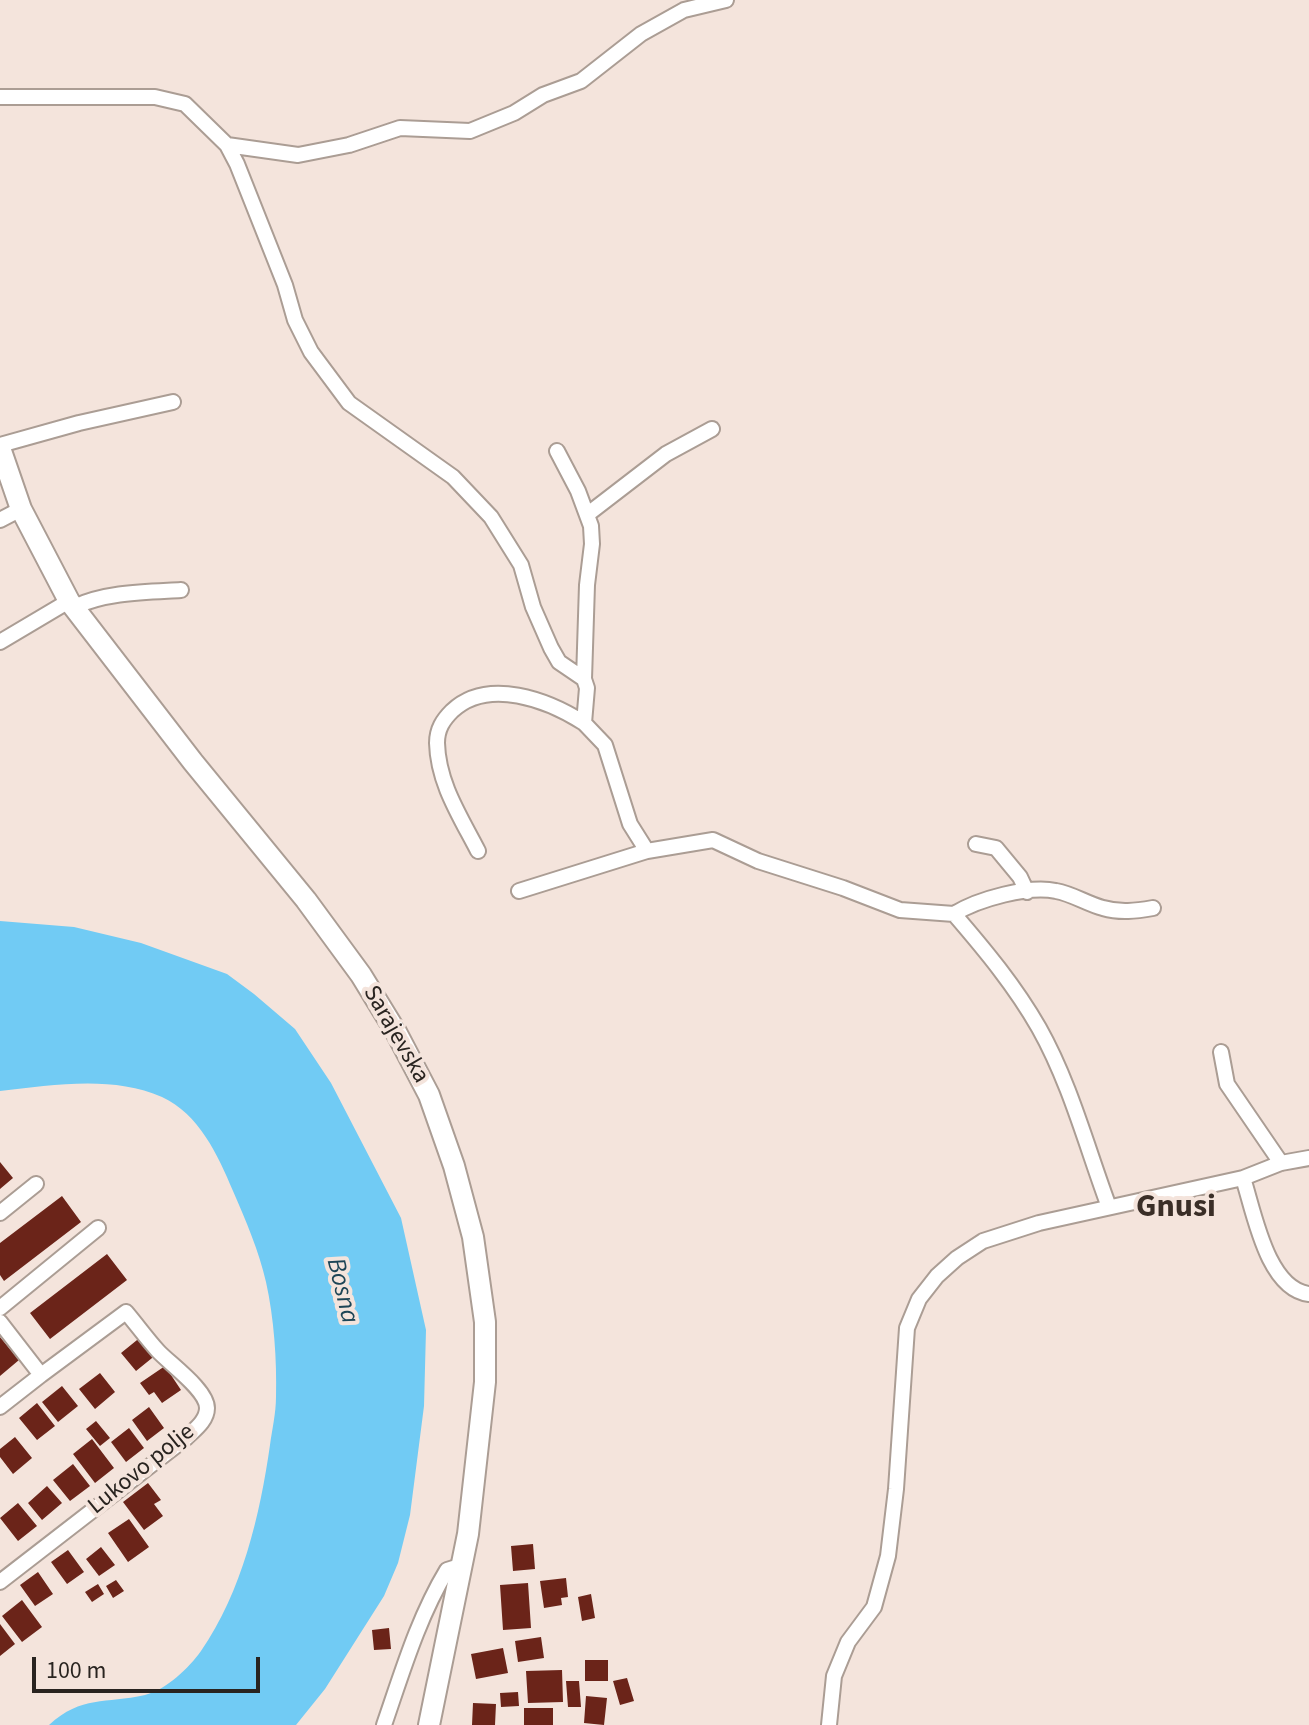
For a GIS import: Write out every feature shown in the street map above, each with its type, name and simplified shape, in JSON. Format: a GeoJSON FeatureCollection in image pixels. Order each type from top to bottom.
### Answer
{"type":"FeatureCollection","features":[{"type":"Feature","properties":{"kind":"main road","name":"Sarajevska"},"geometry":{"type":"LineString","coordinates":[[0,447],[21,509],[72,604],[361,975],[429,1095],[454,1166],[473,1237],[485,1322],[485,1382],[463,1565],[429,1725]]}},
{"type":"Feature","properties":{"kind":"street"},"geometry":{"type":"LineString","coordinates":[[227,145],[298,155],[349,145],[400,128],[470,131],[514,113],[543,95],[581,81],[641,34],[684,10],[726,0]]}},
{"type":"Feature","properties":{"kind":"street"},"geometry":{"type":"LineString","coordinates":[[0,97],[155,97],[185,104],[227,145],[285,285],[295,320],[311,352],[349,403],[453,477],[491,517],[521,565],[533,607],[559,662],[584,679]]}},
{"type":"Feature","properties":{"kind":"street"},"geometry":{"type":"LineString","coordinates":[[0,447],[79,423],[173,402]]}},
{"type":"Feature","properties":{"kind":"street"},"geometry":{"type":"LineString","coordinates":[[588,514],[666,454],[712,429]]}},
{"type":"Feature","properties":{"kind":"street"},"geometry":{"type":"LineString","coordinates":[[557,451],[588,514],[592,544],[587,585],[584,723]]}},
{"type":"Feature","properties":{"kind":"street"},"geometry":{"type":"LineString","coordinates":[[0,520],[21,509]]}},
{"type":"Feature","properties":{"kind":"street"},"geometry":{"type":"LineString","coordinates":[[0,642],[72,604],[115,595],[181,590]]}},
{"type":"Feature","properties":{"kind":"street"},"geometry":{"type":"LineString","coordinates":[[478,851],[444,786],[437,739],[441,722],[455,708],[473,697],[498,694],[537,699],[563,710],[584,723],[605,745],[630,824],[647,851]]}},
{"type":"Feature","properties":{"kind":"street"},"geometry":{"type":"LineString","coordinates":[[519,891],[647,851],[713,840],[758,861],[900,910],[954,914],[981,902],[1053,890],[1102,908],[1129,912],[1153,908]]}},
{"type":"Feature","properties":{"kind":"street"},"geometry":{"type":"LineString","coordinates":[[976,844],[996,848],[1016,870],[1027,892]]}},
{"type":"Feature","properties":{"kind":"street"},"geometry":{"type":"LineString","coordinates":[[954,914],[1006,976],[1040,1030],[1062,1079],[1109,1207]]}},
{"type":"Feature","properties":{"kind":"street"},"geometry":{"type":"LineString","coordinates":[[1221,1052],[1227,1084],[1281,1163]]}},
{"type":"Feature","properties":{"kind":"street"},"geometry":{"type":"LineString","coordinates":[[829,1725],[834,1676],[848,1642],[874,1607],[888,1556],[896,1489],[907,1328],[919,1299],[937,1276],[983,1241],[1039,1223],[1243,1178],[1281,1163],[1309,1158]]}},
{"type":"Feature","properties":{"kind":"street"},"geometry":{"type":"LineString","coordinates":[[1243,1178],[1277,1273],[1287,1287],[1309,1294]]}},
{"type":"Feature","properties":{"kind":"street"},"geometry":{"type":"LineString","coordinates":[[0,1213],[36,1184]]}},
{"type":"Feature","properties":{"kind":"street"},"geometry":{"type":"LineString","coordinates":[[0,1308],[98,1228]]}},
{"type":"Feature","properties":{"kind":"street","name":"Lukovo polje"},"geometry":{"type":"LineString","coordinates":[[0,1407],[126,1312],[158,1352],[199,1391],[205,1399],[207,1410],[202,1422],[186,1438],[0,1582]]}},
{"type":"Feature","properties":{"kind":"street"},"geometry":{"type":"LineString","coordinates":[[0,1322],[41,1375]]}},
{"type":"Feature","properties":{"kind":"street"},"geometry":{"type":"LineString","coordinates":[[384,1725],[421,1620],[437,1586],[447,1570],[463,1565]]}},
{"type":"Feature","properties":{"kind":"water","name":"Bosna"},"geometry":{"type":"Polygon","coordinates":[[[0,921],[74,927],[141,943],[227,974],[295,1029],[331,1083],[401,1218],[426,1330],[424,1406],[410,1515],[398,1563],[384,1596],[325,1689],[296,1725],[49,1725],[61,1715],[83,1705],[153,1692],[176,1678],[201,1651],[228,1604],[255,1525],[275,1409],[275,1354],[269,1296],[252,1236],[214,1150],[187,1114],[162,1097],[123,1086],[82,1084],[0,1091],[0,921]]]}},
{"type":"Feature","properties":{"kind":"building"},"geometry":{"type":"Polygon","coordinates":[[[0,1162],[13,1178],[0,1189],[0,1162]]]}},
{"type":"Feature","properties":{"kind":"building"},"geometry":{"type":"Polygon","coordinates":[[[62,1196],[81,1222],[4,1281],[0,1275],[0,1243],[62,1196]]]}},
{"type":"Feature","properties":{"kind":"building"},"geometry":{"type":"Polygon","coordinates":[[[107,1254],[127,1280],[50,1339],[30,1313],[107,1254]]]}},
{"type":"Feature","properties":{"kind":"building"},"geometry":{"type":"Polygon","coordinates":[[[142,1336],[157,1354],[136,1371],[121,1353],[142,1336]]]}},
{"type":"Feature","properties":{"kind":"building"},"geometry":{"type":"Polygon","coordinates":[[[0,1337],[19,1360],[0,1376],[0,1337]]]}},
{"type":"Feature","properties":{"kind":"building"},"geometry":{"type":"Polygon","coordinates":[[[165,1366],[181,1390],[162,1403],[154,1392],[149,1395],[140,1383],[165,1366]]]}},
{"type":"Feature","properties":{"kind":"building"},"geometry":{"type":"Polygon","coordinates":[[[100,1373],[115,1392],[95,1409],[79,1389],[100,1373]]]}},
{"type":"Feature","properties":{"kind":"building"},"geometry":{"type":"Polygon","coordinates":[[[62,1386],[78,1406],[58,1422],[42,1402],[62,1386]]]}},
{"type":"Feature","properties":{"kind":"building"},"geometry":{"type":"Polygon","coordinates":[[[37,1403],[55,1426],[37,1440],[19,1418],[37,1403]]]}},
{"type":"Feature","properties":{"kind":"building"},"geometry":{"type":"Polygon","coordinates":[[[149,1407],[164,1428],[147,1441],[132,1420],[149,1407]]]}},
{"type":"Feature","properties":{"kind":"building"},"geometry":{"type":"Polygon","coordinates":[[[96,1421],[110,1438],[100,1446],[86,1429],[96,1421]]]}},
{"type":"Feature","properties":{"kind":"building"},"geometry":{"type":"Polygon","coordinates":[[[129,1428],[144,1448],[126,1462],[111,1442],[129,1428]]]}},
{"type":"Feature","properties":{"kind":"building"},"geometry":{"type":"Polygon","coordinates":[[[15,1437],[32,1458],[13,1474],[0,1457],[0,1449],[15,1437]]]}},
{"type":"Feature","properties":{"kind":"building"},"geometry":{"type":"Polygon","coordinates":[[[92,1439],[114,1468],[95,1483],[73,1454],[92,1439]]]}},
{"type":"Feature","properties":{"kind":"building"},"geometry":{"type":"Polygon","coordinates":[[[73,1464],[90,1486],[70,1501],[53,1480],[73,1464]]]}},
{"type":"Feature","properties":{"kind":"building"},"geometry":{"type":"Polygon","coordinates":[[[148,1483],[161,1500],[154,1504],[163,1516],[144,1530],[123,1502],[148,1483]]]}},
{"type":"Feature","properties":{"kind":"building"},"geometry":{"type":"Polygon","coordinates":[[[47,1486],[62,1503],[42,1520],[28,1503],[47,1486]]]}},
{"type":"Feature","properties":{"kind":"building"},"geometry":{"type":"Polygon","coordinates":[[[18,1503],[37,1526],[18,1541],[0,1518],[18,1503]]]}},
{"type":"Feature","properties":{"kind":"building"},"geometry":{"type":"Polygon","coordinates":[[[129,1519],[149,1547],[128,1562],[108,1533],[129,1519]]]}},
{"type":"Feature","properties":{"kind":"building"},"geometry":{"type":"Polygon","coordinates":[[[533,1544],[535,1569],[513,1571],[511,1546],[533,1544]]]}},
{"type":"Feature","properties":{"kind":"building"},"geometry":{"type":"Polygon","coordinates":[[[101,1547],[115,1565],[99,1576],[86,1559],[101,1547]]]}},
{"type":"Feature","properties":{"kind":"building"},"geometry":{"type":"Polygon","coordinates":[[[68,1550],[84,1572],[67,1584],[51,1562],[68,1550]]]}},
{"type":"Feature","properties":{"kind":"building"},"geometry":{"type":"Polygon","coordinates":[[[38,1572],[53,1594],[35,1606],[20,1585],[38,1572]]]}},
{"type":"Feature","properties":{"kind":"building"},"geometry":{"type":"Polygon","coordinates":[[[566,1578],[568,1597],[561,1598],[562,1605],[544,1608],[540,1581],[566,1578]]]}},
{"type":"Feature","properties":{"kind":"building"},"geometry":{"type":"Polygon","coordinates":[[[116,1580],[124,1591],[113,1598],[106,1586],[116,1580]]]}},
{"type":"Feature","properties":{"kind":"building"},"geometry":{"type":"Polygon","coordinates":[[[528,1583],[531,1628],[503,1630],[500,1585],[528,1583]]]}},
{"type":"Feature","properties":{"kind":"building"},"geometry":{"type":"Polygon","coordinates":[[[98,1584],[104,1594],[92,1602],[85,1592],[98,1584]]]}},
{"type":"Feature","properties":{"kind":"building"},"geometry":{"type":"Polygon","coordinates":[[[591,1594],[595,1618],[582,1621],[578,1597],[591,1594]]]}},
{"type":"Feature","properties":{"kind":"building"},"geometry":{"type":"Polygon","coordinates":[[[22,1600],[42,1627],[22,1642],[2,1616],[22,1600]]]}},
{"type":"Feature","properties":{"kind":"building"},"geometry":{"type":"Polygon","coordinates":[[[0,1624],[15,1644],[0,1656],[0,1624]]]}},
{"type":"Feature","properties":{"kind":"building"},"geometry":{"type":"Polygon","coordinates":[[[389,1628],[391,1649],[374,1650],[372,1630],[389,1628]]]}},
{"type":"Feature","properties":{"kind":"building"},"geometry":{"type":"Polygon","coordinates":[[[541,1637],[544,1658],[518,1662],[515,1641],[541,1637]]]}},
{"type":"Feature","properties":{"kind":"building"},"geometry":{"type":"Polygon","coordinates":[[[503,1648],[508,1673],[476,1679],[471,1654],[503,1648]]]}},
{"type":"Feature","properties":{"kind":"building"},"geometry":{"type":"Polygon","coordinates":[[[585,1660],[608,1660],[608,1681],[585,1681],[585,1660]]]}},
{"type":"Feature","properties":{"kind":"building"},"geometry":{"type":"Polygon","coordinates":[[[562,1670],[563,1702],[528,1703],[526,1671],[562,1670]]]}},
{"type":"Feature","properties":{"kind":"building"},"geometry":{"type":"Polygon","coordinates":[[[627,1678],[634,1701],[620,1705],[613,1681],[627,1678]]]}},
{"type":"Feature","properties":{"kind":"building"},"geometry":{"type":"Polygon","coordinates":[[[566,1681],[579,1681],[581,1707],[568,1707],[566,1681]]]}},
{"type":"Feature","properties":{"kind":"building"},"geometry":{"type":"Polygon","coordinates":[[[518,1692],[519,1706],[501,1707],[500,1693],[518,1692]]]}},
{"type":"Feature","properties":{"kind":"building"},"geometry":{"type":"Polygon","coordinates":[[[586,1696],[607,1698],[604,1725],[584,1723],[586,1696]]]}},
{"type":"Feature","properties":{"kind":"building"},"geometry":{"type":"Polygon","coordinates":[[[473,1703],[496,1704],[495,1725],[472,1725],[473,1703]]]}},
{"type":"Feature","properties":{"kind":"building"},"geometry":{"type":"Polygon","coordinates":[[[524,1708],[553,1708],[553,1725],[524,1725],[524,1708]]]}},
{"type":"Feature","properties":{"kind":"district","name":"Gnusi"},"geometry":{"type":"Point","coordinates":[1176,1209]}}]}
